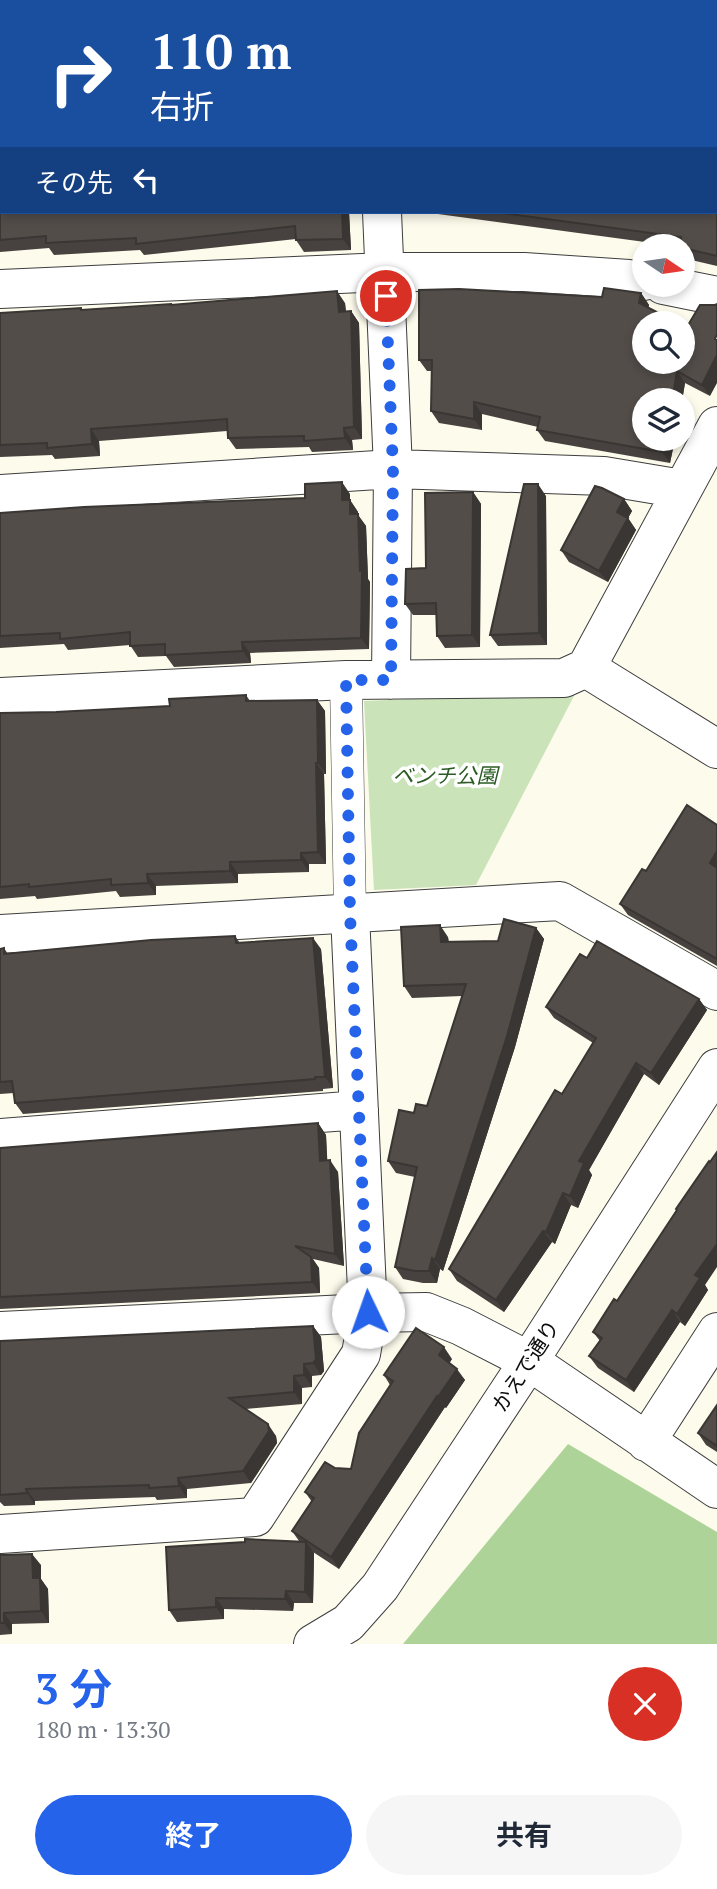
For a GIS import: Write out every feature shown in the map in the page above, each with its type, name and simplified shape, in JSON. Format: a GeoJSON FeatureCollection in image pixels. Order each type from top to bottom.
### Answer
{"type":"FeatureCollection","features":[{"type":"Feature","properties":{"kind":"street"},"geometry":{"type":"LineString","coordinates":[[382,214],[393,469],[391,680]]}},
{"type":"Feature","properties":{"kind":"street"},"geometry":{"type":"LineString","coordinates":[[0,289],[385,272],[524,272],[632,279]]}},
{"type":"Feature","properties":{"kind":"street"},"geometry":{"type":"LineString","coordinates":[[695,292],[717,296]]}},
{"type":"Feature","properties":{"kind":"street"},"geometry":{"type":"LineString","coordinates":[[0,697],[346,680],[564,678],[586,668],[717,426]]}},
{"type":"Feature","properties":{"kind":"street"},"geometry":{"type":"LineString","coordinates":[[0,494],[393,469],[604,476],[682,489]]}},
{"type":"Feature","properties":{"kind":"street"},"geometry":{"type":"LineString","coordinates":[[586,668],[717,749]]}},
{"type":"Feature","properties":{"kind":"street"},"geometry":{"type":"LineString","coordinates":[[0,1534],[255,1517],[361,1354],[368,1312],[350,914],[346,680]]}},
{"type":"Feature","properties":{"kind":"street"},"geometry":{"type":"LineString","coordinates":[[0,934],[560,901],[717,991]]}},
{"type":"Feature","properties":{"kind":"street","name":"かえで通り"},"geometry":{"type":"LineString","coordinates":[[313,1644],[348,1623],[380,1587],[717,1068]]}},
{"type":"Feature","properties":{"kind":"street"},"geometry":{"type":"LineString","coordinates":[[0,1138],[359,1110]]}},
{"type":"Feature","properties":{"kind":"street"},"geometry":{"type":"LineString","coordinates":[[0,1331],[368,1312],[426,1312],[461,1326],[529,1361],[717,1489]]}},
{"type":"Feature","properties":{"kind":"street"},"geometry":{"type":"LineString","coordinates":[[646,1442],[717,1332]]}},
{"type":"Feature","properties":{"kind":"green space","name":"ベンチ公園"},"geometry":{"type":"Polygon","coordinates":[[[576,692],[476,885],[374,890],[364,701],[576,692]]]}},
{"type":"Feature","properties":{"kind":"green space"},"geometry":{"type":"Polygon","coordinates":[[[568,1444],[717,1532],[717,1644],[403,1644],[568,1444]]]}},
{"type":"Feature","properties":{"kind":"building"},"geometry":{"type":"Polygon","coordinates":[[[0,214],[342,214],[343,239],[296,240],[295,226],[136,244],[136,238],[46,243],[46,236],[0,240],[0,214]]]}},
{"type":"Feature","properties":{"kind":"building"},"geometry":{"type":"Polygon","coordinates":[[[510,214],[717,214],[717,256],[695,251],[695,234],[659,234],[510,214]]]}},
{"type":"Feature","properties":{"kind":"building"},"geometry":{"type":"Polygon","coordinates":[[[604,288],[632,292],[632,298],[640,298],[639,303],[655,311],[632,311],[632,374],[676,374],[674,388],[632,388],[632,447],[537,430],[540,417],[474,402],[474,419],[431,411],[432,360],[419,360],[419,290],[459,289],[602,297],[604,288]]]}},
{"type":"Feature","properties":{"kind":"building"},"geometry":{"type":"Polygon","coordinates":[[[337,291],[339,312],[351,311],[354,427],[344,428],[345,438],[304,441],[304,436],[228,438],[227,419],[91,429],[92,444],[47,448],[47,443],[0,445],[0,313],[171,305],[337,291]]]}},
{"type":"Feature","properties":{"kind":"building"},"geometry":{"type":"Polygon","coordinates":[[[717,304],[717,355],[702,385],[682,374],[695,374],[695,313],[700,305],[717,304]]]}},
{"type":"Feature","properties":{"kind":"building"},"geometry":{"type":"Polygon","coordinates":[[[342,482],[342,500],[350,500],[350,514],[358,514],[362,571],[361,638],[242,642],[243,651],[165,655],[165,644],[130,646],[130,632],[60,639],[60,633],[0,636],[0,513],[305,498],[305,484],[342,482]]]}},
{"type":"Feature","properties":{"kind":"building"},"geometry":{"type":"Polygon","coordinates":[[[524,484],[538,484],[539,633],[490,635],[524,484]]]}},
{"type":"Feature","properties":{"kind":"building"},"geometry":{"type":"Polygon","coordinates":[[[595,486],[624,499],[617,512],[628,518],[599,571],[561,550],[595,486]]]}},
{"type":"Feature","properties":{"kind":"building"},"geometry":{"type":"Polygon","coordinates":[[[473,492],[472,635],[437,636],[436,603],[405,604],[406,569],[426,568],[425,493],[473,492]]]}},
{"type":"Feature","properties":{"kind":"building"},"geometry":{"type":"Polygon","coordinates":[[[246,695],[246,701],[317,700],[318,852],[301,853],[301,860],[230,862],[230,871],[147,874],[148,883],[111,885],[111,879],[0,887],[0,713],[170,706],[169,699],[246,695]]]}},
{"type":"Feature","properties":{"kind":"building"},"geometry":{"type":"Polygon","coordinates":[[[687,805],[717,825],[717,851],[710,863],[717,868],[717,959],[620,904],[642,869],[646,871],[687,805]]]}},
{"type":"Feature","properties":{"kind":"building"},"geometry":{"type":"Polygon","coordinates":[[[504,919],[536,928],[507,1036],[435,1260],[432,1258],[429,1271],[395,1267],[417,1167],[388,1161],[399,1110],[414,1113],[416,1104],[427,1106],[466,984],[404,986],[401,927],[440,925],[441,942],[498,941],[504,919]]]}},
{"type":"Feature","properties":{"kind":"building"},"geometry":{"type":"Polygon","coordinates":[[[235,936],[236,943],[313,938],[325,1077],[15,1103],[12,1081],[0,1082],[0,949],[4,948],[4,954],[151,940],[235,936]]]}},
{"type":"Feature","properties":{"kind":"building"},"geometry":{"type":"Polygon","coordinates":[[[597,941],[699,999],[651,1073],[636,1063],[579,1161],[584,1163],[570,1196],[563,1193],[546,1232],[543,1231],[496,1300],[449,1269],[555,1090],[562,1094],[596,1038],[546,1007],[580,954],[587,958],[597,941]]]}},
{"type":"Feature","properties":{"kind":"building"},"geometry":{"type":"Polygon","coordinates":[[[318,1123],[320,1161],[330,1160],[335,1254],[295,1246],[311,1257],[312,1282],[0,1297],[0,1148],[318,1123]]]}},
{"type":"Feature","properties":{"kind":"building"},"geometry":{"type":"Polygon","coordinates":[[[717,1152],[717,1244],[695,1275],[700,1278],[677,1314],[672,1310],[626,1380],[589,1356],[602,1338],[593,1332],[614,1299],[617,1301],[676,1209],[717,1152]]]}},
{"type":"Feature","properties":{"kind":"building"},"geometry":{"type":"Polygon","coordinates":[[[313,1326],[316,1359],[313,1363],[304,1364],[304,1375],[294,1376],[294,1392],[229,1398],[268,1424],[269,1431],[243,1471],[178,1478],[179,1486],[26,1489],[27,1493],[0,1495],[0,1341],[313,1326]]]}},
{"type":"Feature","properties":{"kind":"building"},"geometry":{"type":"Polygon","coordinates":[[[416,1328],[444,1347],[439,1355],[457,1369],[331,1557],[292,1531],[314,1498],[305,1492],[325,1462],[335,1468],[351,1469],[359,1433],[393,1381],[384,1375],[416,1328]]]}},
{"type":"Feature","properties":{"kind":"building"},"geometry":{"type":"Polygon","coordinates":[[[717,1405],[717,1446],[698,1433],[717,1405]]]}},
{"type":"Feature","properties":{"kind":"building"},"geometry":{"type":"Polygon","coordinates":[[[245,1539],[306,1542],[305,1592],[286,1591],[285,1599],[216,1598],[216,1607],[169,1610],[166,1547],[245,1542],[245,1539]]]}},
{"type":"Feature","properties":{"kind":"building"},"geometry":{"type":"Polygon","coordinates":[[[32,1554],[33,1578],[40,1578],[41,1611],[4,1613],[4,1623],[0,1623],[0,1555],[32,1554]]]}},
{"type":"Feature","properties":{"kind":"route"},"geometry":{"type":"LineString","coordinates":[[368,1312],[350,914],[346,680],[391,680],[393,469],[386,296]]}}]}
